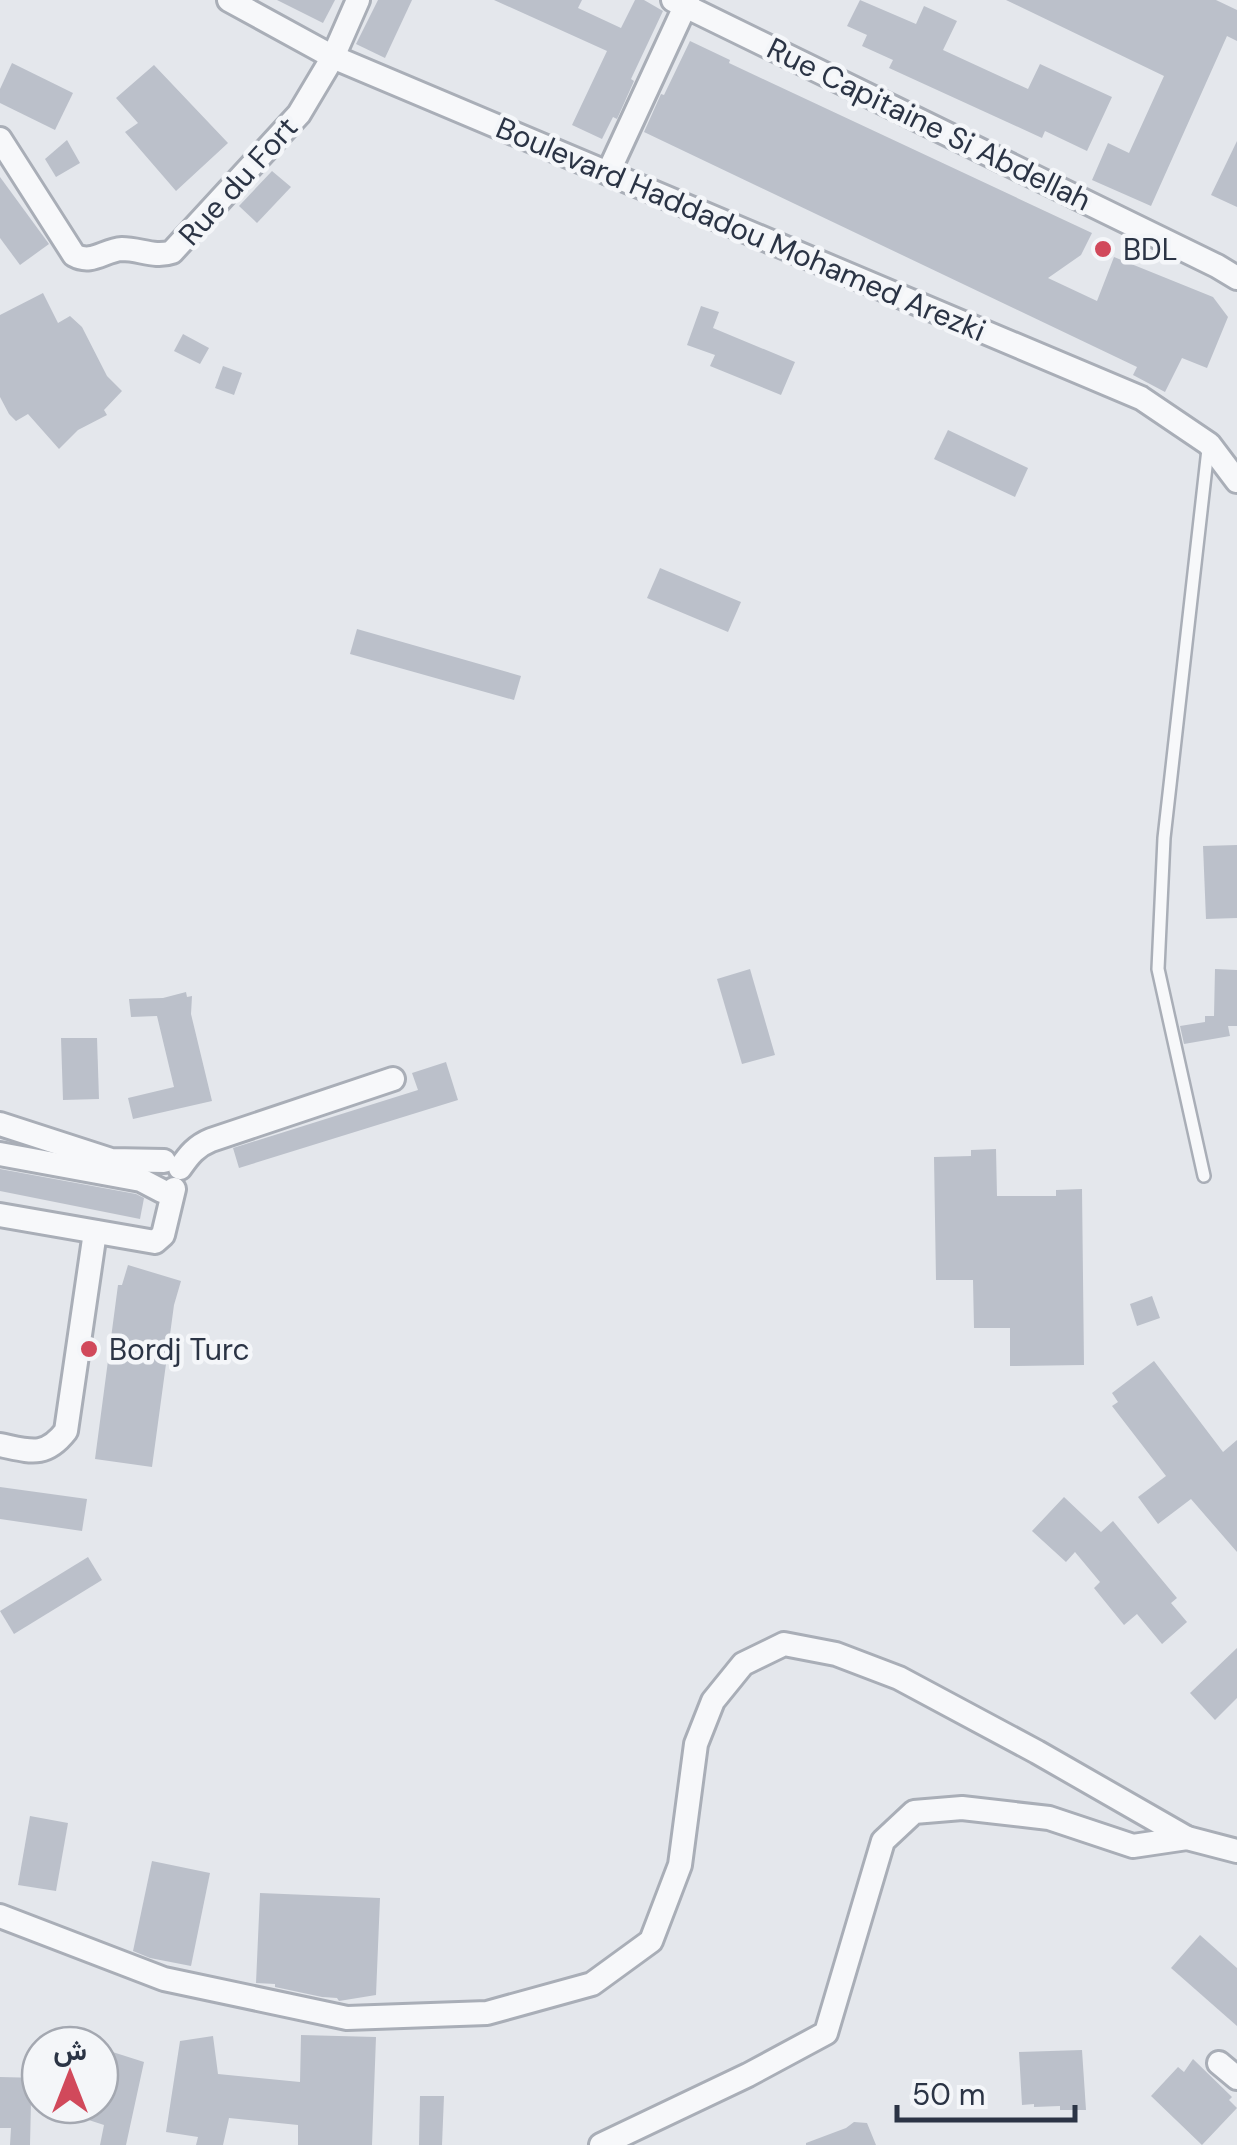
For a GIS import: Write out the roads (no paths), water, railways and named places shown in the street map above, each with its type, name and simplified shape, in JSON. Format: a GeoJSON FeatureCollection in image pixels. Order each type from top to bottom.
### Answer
{"type":"FeatureCollection","features":[{"type":"Feature","properties":{"kind":"street","name":"Boulevard Haddadou Mohamed Arezki"},"geometry":{"type":"LineString","coordinates":[[229,0],[333,56],[1140,398],[1209,444],[1237,480]]}},
{"type":"Feature","properties":{"kind":"street"},"geometry":{"type":"LineString","coordinates":[[333,56],[358,0]]}},
{"type":"Feature","properties":{"kind":"street"},"geometry":{"type":"LineString","coordinates":[[608,173],[682,2]]}},
{"type":"Feature","properties":{"kind":"street","name":"Rue Capitaine Si Abdellah"},"geometry":{"type":"LineString","coordinates":[[682,2],[1237,278]]}},
{"type":"Feature","properties":{"kind":"street","name":"Rue du Fort"},"geometry":{"type":"LineString","coordinates":[[0,139],[74,255],[92,259],[118,249],[162,256],[188,238],[300,114],[333,56]]}},
{"type":"Feature","properties":{"kind":"street"},"geometry":{"type":"LineString","coordinates":[[0,1216],[155,1242],[162,1235],[170,1177],[200,1144],[393,1079]]}},
{"type":"Feature","properties":{"kind":"street"},"geometry":{"type":"LineString","coordinates":[[0,1124],[170,1177]]}},
{"type":"Feature","properties":{"kind":"street"},"geometry":{"type":"LineString","coordinates":[[0,1154],[141,1180],[170,1177]]}},
{"type":"Feature","properties":{"kind":"street"},"geometry":{"type":"LineString","coordinates":[[0,1445],[39,1452],[66,1430],[95,1232]]}},
{"type":"Feature","properties":{"kind":"street"},"geometry":{"type":"LineString","coordinates":[[0,1916],[164,1979],[348,2018],[487,2013],[592,1984],[651,1941],[680,1864],[696,1744],[713,1701],[744,1664],[784,1644],[836,1654],[899,1678],[1188,1838],[1237,1851]]}},
{"type":"Feature","properties":{"kind":"street"},"geometry":{"type":"LineString","coordinates":[[602,2145],[748,2075],[826,2032],[884,1841],[914,1812],[962,1808],[1049,1818],[1133,1846],[1188,1838]]}},
{"type":"Feature","properties":{"kind":"lane"},"geometry":{"type":"LineString","coordinates":[[1204,1176],[1158,969],[1164,838],[1209,444]]}},
{"type":"Feature","properties":{"kind":"place","name":"BDL"},"geometry":{"type":"Point","coordinates":[1103,249]}},
{"type":"Feature","properties":{"kind":"place","name":"Bordj Turc"},"geometry":{"type":"Point","coordinates":[89,1349]}}]}
